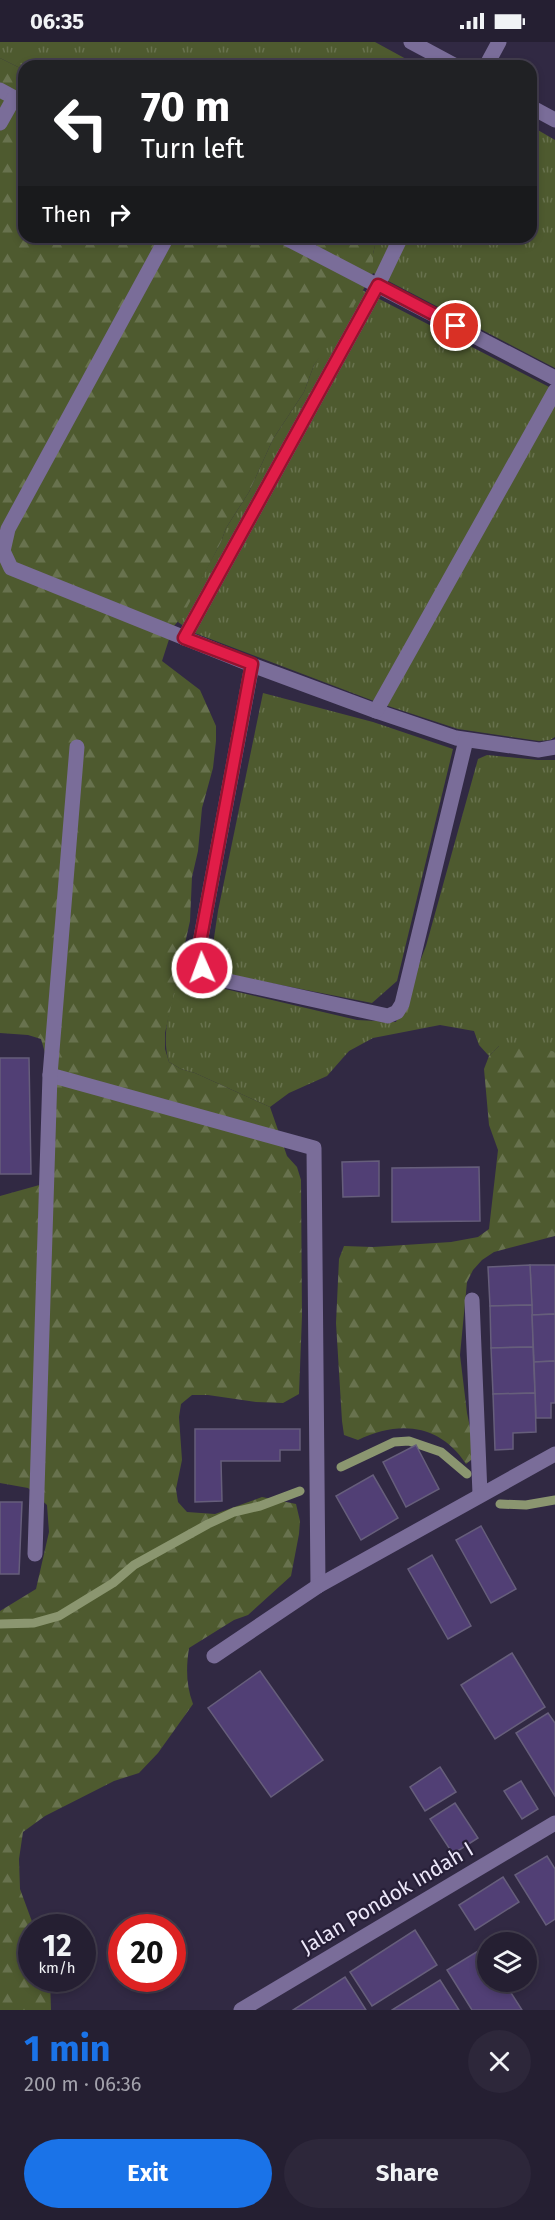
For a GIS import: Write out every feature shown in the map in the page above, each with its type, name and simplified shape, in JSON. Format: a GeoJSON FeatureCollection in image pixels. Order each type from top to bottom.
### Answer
{"type":"FeatureCollection","features":[{"type":"Feature","properties":{"kind":"street"},"geometry":{"type":"LineString","coordinates":[[411,42],[445,60]]}},
{"type":"Feature","properties":{"kind":"street"},"geometry":{"type":"LineString","coordinates":[[489,60],[499,42]]}},
{"type":"Feature","properties":{"kind":"street"},"geometry":{"type":"LineString","coordinates":[[0,90],[18,100]]}},
{"type":"Feature","properties":{"kind":"street"},"geometry":{"type":"LineString","coordinates":[[0,123],[18,102]]}},
{"type":"Feature","properties":{"kind":"street"},"geometry":{"type":"LineString","coordinates":[[537,110],[555,120]]}},
{"type":"Feature","properties":{"kind":"street"},"geometry":{"type":"LineString","coordinates":[[164,243],[8,529],[3,551],[10,568],[184,638],[376,711],[466,740],[539,750],[555,747]]}},
{"type":"Feature","properties":{"kind":"street"},"geometry":{"type":"LineString","coordinates":[[296,243],[555,378]]}},
{"type":"Feature","properties":{"kind":"street"},"geometry":{"type":"LineString","coordinates":[[184,638],[378,285],[398,243]]}},
{"type":"Feature","properties":{"kind":"street"},"geometry":{"type":"LineString","coordinates":[[376,711],[555,391]]}},
{"type":"Feature","properties":{"kind":"street"},"geometry":{"type":"LineString","coordinates":[[252,664],[199,948],[202,968],[210,977],[388,1016],[397,1012],[402,1004],[466,740]]}},
{"type":"Feature","properties":{"kind":"street"},"geometry":{"type":"LineString","coordinates":[[35,1554],[50,1075],[77,747]]}},
{"type":"Feature","properties":{"kind":"street"},"geometry":{"type":"LineString","coordinates":[[50,1075],[314,1148],[318,1586]]}},
{"type":"Feature","properties":{"kind":"street"},"geometry":{"type":"LineString","coordinates":[[472,1300],[480,1494]]}},
{"type":"Feature","properties":{"kind":"street"},"geometry":{"type":"LineString","coordinates":[[214,1656],[318,1586],[555,1454]]}},
{"type":"Feature","properties":{"kind":"street","name":"Jalan Pondok Indah I"},"geometry":{"type":"LineString","coordinates":[[241,2010],[555,1823]]}},
{"type":"Feature","properties":{"kind":"green space"},"geometry":{"type":"Polygon","coordinates":[[[0,42],[375,42],[408,60],[18,60],[18,67],[0,58],[0,42]]]}},
{"type":"Feature","properties":{"kind":"green space"},"geometry":{"type":"Polygon","coordinates":[[[0,58],[18,67],[18,243],[376,243],[373,273],[339,331],[314,365],[304,392],[273,439],[249,492],[226,528],[182,617],[173,627],[162,661],[200,690],[216,726],[213,768],[202,808],[198,851],[192,877],[190,921],[165,1033],[165,1049],[169,1062],[181,1069],[195,1073],[270,1107],[287,1156],[297,1167],[301,1180],[302,1316],[299,1394],[283,1403],[192,1395],[181,1404],[179,1417],[182,1460],[176,1489],[178,1502],[187,1512],[215,1514],[262,1497],[296,1504],[300,1521],[291,1576],[248,1615],[234,1620],[189,1648],[187,1676],[193,1704],[158,1753],[139,1773],[114,1781],[45,1816],[23,1832],[19,1859],[20,1889],[29,1914],[18,1914],[18,1992],[50,1992],[51,2010],[0,2010],[0,1611],[36,1589],[49,1532],[47,1505],[28,1488],[0,1483],[0,1196],[43,1184],[52,1077],[41,1039],[28,1035],[0,1033],[0,58]]]}},
{"type":"Feature","properties":{"kind":"green space"},"geometry":{"type":"Polygon","coordinates":[[[537,130],[555,140],[555,368],[373,273],[376,243],[537,243],[537,130]]]}},
{"type":"Feature","properties":{"kind":"green space"},"geometry":{"type":"Polygon","coordinates":[[[362,290],[555,390],[555,737],[550,740],[539,741],[458,729],[379,703],[192,632],[178,622],[221,542],[226,528],[249,492],[273,439],[304,392],[314,365],[362,290]]]}},
{"type":"Feature","properties":{"kind":"green space"},"geometry":{"type":"Polygon","coordinates":[[[263,693],[373,722],[453,749],[397,981],[372,1003],[220,973],[210,965],[218,911],[263,693]]]}},
{"type":"Feature","properties":{"kind":"green space"},"geometry":{"type":"Polygon","coordinates":[[[487,755],[555,760],[555,1052],[499,1046],[489,1056],[479,1045],[474,1031],[440,1025],[373,1038],[349,1051],[327,1076],[289,1093],[270,1107],[169,1062],[166,1029],[178,974],[225,989],[357,1020],[396,1022],[426,946],[478,759],[487,755]]]}},
{"type":"Feature","properties":{"kind":"green space"},"geometry":{"type":"Polygon","coordinates":[[[513,1044],[540,1047],[555,1052],[555,1236],[494,1252],[473,1270],[467,1282],[460,1355],[467,1413],[476,1456],[466,1464],[444,1441],[418,1430],[403,1428],[389,1430],[358,1440],[344,1435],[336,1323],[339,1259],[344,1246],[373,1247],[451,1242],[478,1237],[489,1229],[498,1150],[489,1125],[484,1069],[489,1056],[499,1046],[513,1044]]]}},
{"type":"Feature","properties":{"kind":"building"},"geometry":{"type":"Polygon","coordinates":[[[0,1058],[29,1058],[31,1174],[0,1174],[0,1058]]]}},
{"type":"Feature","properties":{"kind":"building"},"geometry":{"type":"Polygon","coordinates":[[[379,1161],[379,1196],[343,1197],[342,1162],[379,1161]]]}},
{"type":"Feature","properties":{"kind":"building"},"geometry":{"type":"Polygon","coordinates":[[[479,1167],[480,1221],[392,1222],[392,1168],[479,1167]]]}},
{"type":"Feature","properties":{"kind":"building"},"geometry":{"type":"Polygon","coordinates":[[[530,1265],[555,1265],[555,1314],[532,1315],[530,1265]]]}},
{"type":"Feature","properties":{"kind":"building"},"geometry":{"type":"Polygon","coordinates":[[[530,1265],[532,1305],[490,1306],[488,1267],[530,1265]]]}},
{"type":"Feature","properties":{"kind":"building"},"geometry":{"type":"Polygon","coordinates":[[[532,1305],[533,1347],[491,1348],[490,1306],[532,1305]]]}},
{"type":"Feature","properties":{"kind":"building"},"geometry":{"type":"Polygon","coordinates":[[[555,1314],[555,1361],[534,1362],[532,1315],[555,1314]]]}},
{"type":"Feature","properties":{"kind":"building"},"geometry":{"type":"Polygon","coordinates":[[[533,1347],[535,1393],[493,1394],[491,1348],[533,1347]]]}},
{"type":"Feature","properties":{"kind":"building"},"geometry":{"type":"Polygon","coordinates":[[[555,1361],[555,1403],[551,1403],[551,1418],[536,1418],[534,1362],[555,1361]]]}},
{"type":"Feature","properties":{"kind":"building"},"geometry":{"type":"Polygon","coordinates":[[[535,1393],[536,1432],[513,1433],[513,1449],[495,1450],[493,1394],[535,1393]]]}},
{"type":"Feature","properties":{"kind":"building"},"geometry":{"type":"Polygon","coordinates":[[[195,1429],[300,1429],[300,1450],[280,1450],[280,1461],[221,1461],[222,1501],[195,1502],[195,1429]]]}},
{"type":"Feature","properties":{"kind":"building"},"geometry":{"type":"Polygon","coordinates":[[[416,1445],[439,1489],[406,1507],[383,1462],[416,1445]]]}},
{"type":"Feature","properties":{"kind":"building"},"geometry":{"type":"Polygon","coordinates":[[[373,1475],[398,1518],[361,1540],[336,1496],[373,1475]]]}},
{"type":"Feature","properties":{"kind":"building"},"geometry":{"type":"Polygon","coordinates":[[[0,1502],[22,1502],[19,1574],[0,1574],[0,1502]]]}},
{"type":"Feature","properties":{"kind":"building"},"geometry":{"type":"Polygon","coordinates":[[[481,1526],[516,1589],[491,1603],[456,1540],[481,1526]]]}},
{"type":"Feature","properties":{"kind":"building"},"geometry":{"type":"Polygon","coordinates":[[[432,1555],[471,1626],[448,1639],[408,1569],[432,1555]]]}},
{"type":"Feature","properties":{"kind":"building"},"geometry":{"type":"Polygon","coordinates":[[[512,1653],[545,1707],[495,1739],[461,1685],[512,1653]]]}},
{"type":"Feature","properties":{"kind":"building"},"geometry":{"type":"Polygon","coordinates":[[[260,1671],[323,1760],[271,1797],[208,1708],[260,1671]]]}},
{"type":"Feature","properties":{"kind":"building"},"geometry":{"type":"Polygon","coordinates":[[[548,1713],[555,1723],[555,1796],[516,1733],[548,1713]]]}},
{"type":"Feature","properties":{"kind":"building"},"geometry":{"type":"Polygon","coordinates":[[[440,1767],[456,1792],[425,1811],[410,1787],[440,1767]]]}},
{"type":"Feature","properties":{"kind":"building"},"geometry":{"type":"Polygon","coordinates":[[[521,1781],[538,1809],[522,1819],[504,1791],[521,1781]]]}},
{"type":"Feature","properties":{"kind":"building"},"geometry":{"type":"Polygon","coordinates":[[[455,1803],[478,1838],[453,1854],[430,1819],[455,1803]]]}},
{"type":"Feature","properties":{"kind":"building"},"geometry":{"type":"Polygon","coordinates":[[[547,1856],[555,1869],[555,1919],[546,1925],[515,1875],[547,1856]]]}},
{"type":"Feature","properties":{"kind":"building"},"geometry":{"type":"Polygon","coordinates":[[[503,1877],[519,1902],[475,1930],[459,1905],[503,1877]]]}},
{"type":"Feature","properties":{"kind":"building"},"geometry":{"type":"Polygon","coordinates":[[[415,1930],[437,1965],[372,2006],[350,1972],[415,1930]]]}},
{"type":"Feature","properties":{"kind":"building"},"geometry":{"type":"Polygon","coordinates":[[[477,1952],[477,1992],[510,1992],[522,2010],[472,2010],[447,1970],[477,1952]]]}},
{"type":"Feature","properties":{"kind":"building"},"geometry":{"type":"Polygon","coordinates":[[[345,1977],[366,2010],[293,2010],[345,1977]]]}},
{"type":"Feature","properties":{"kind":"building"},"geometry":{"type":"Polygon","coordinates":[[[440,1980],[459,2010],[392,2010],[440,1980]]]}},
{"type":"Feature","properties":{"kind":"waterway"},"geometry":{"type":"LineString","coordinates":[[341,1467],[394,1442],[409,1441],[441,1452],[467,1474]]}},
{"type":"Feature","properties":{"kind":"waterway"},"geometry":{"type":"LineString","coordinates":[[0,1624],[34,1623],[59,1616],[113,1583],[134,1565],[208,1524],[234,1512],[260,1506],[300,1491]]}},
{"type":"Feature","properties":{"kind":"waterway"},"geometry":{"type":"LineString","coordinates":[[500,1504],[526,1505],[555,1500]]}},
{"type":"Feature","properties":{"kind":"route"},"geometry":{"type":"LineString","coordinates":[[202,968],[199,948],[252,664],[184,638],[378,285],[456,326]]}}]}
